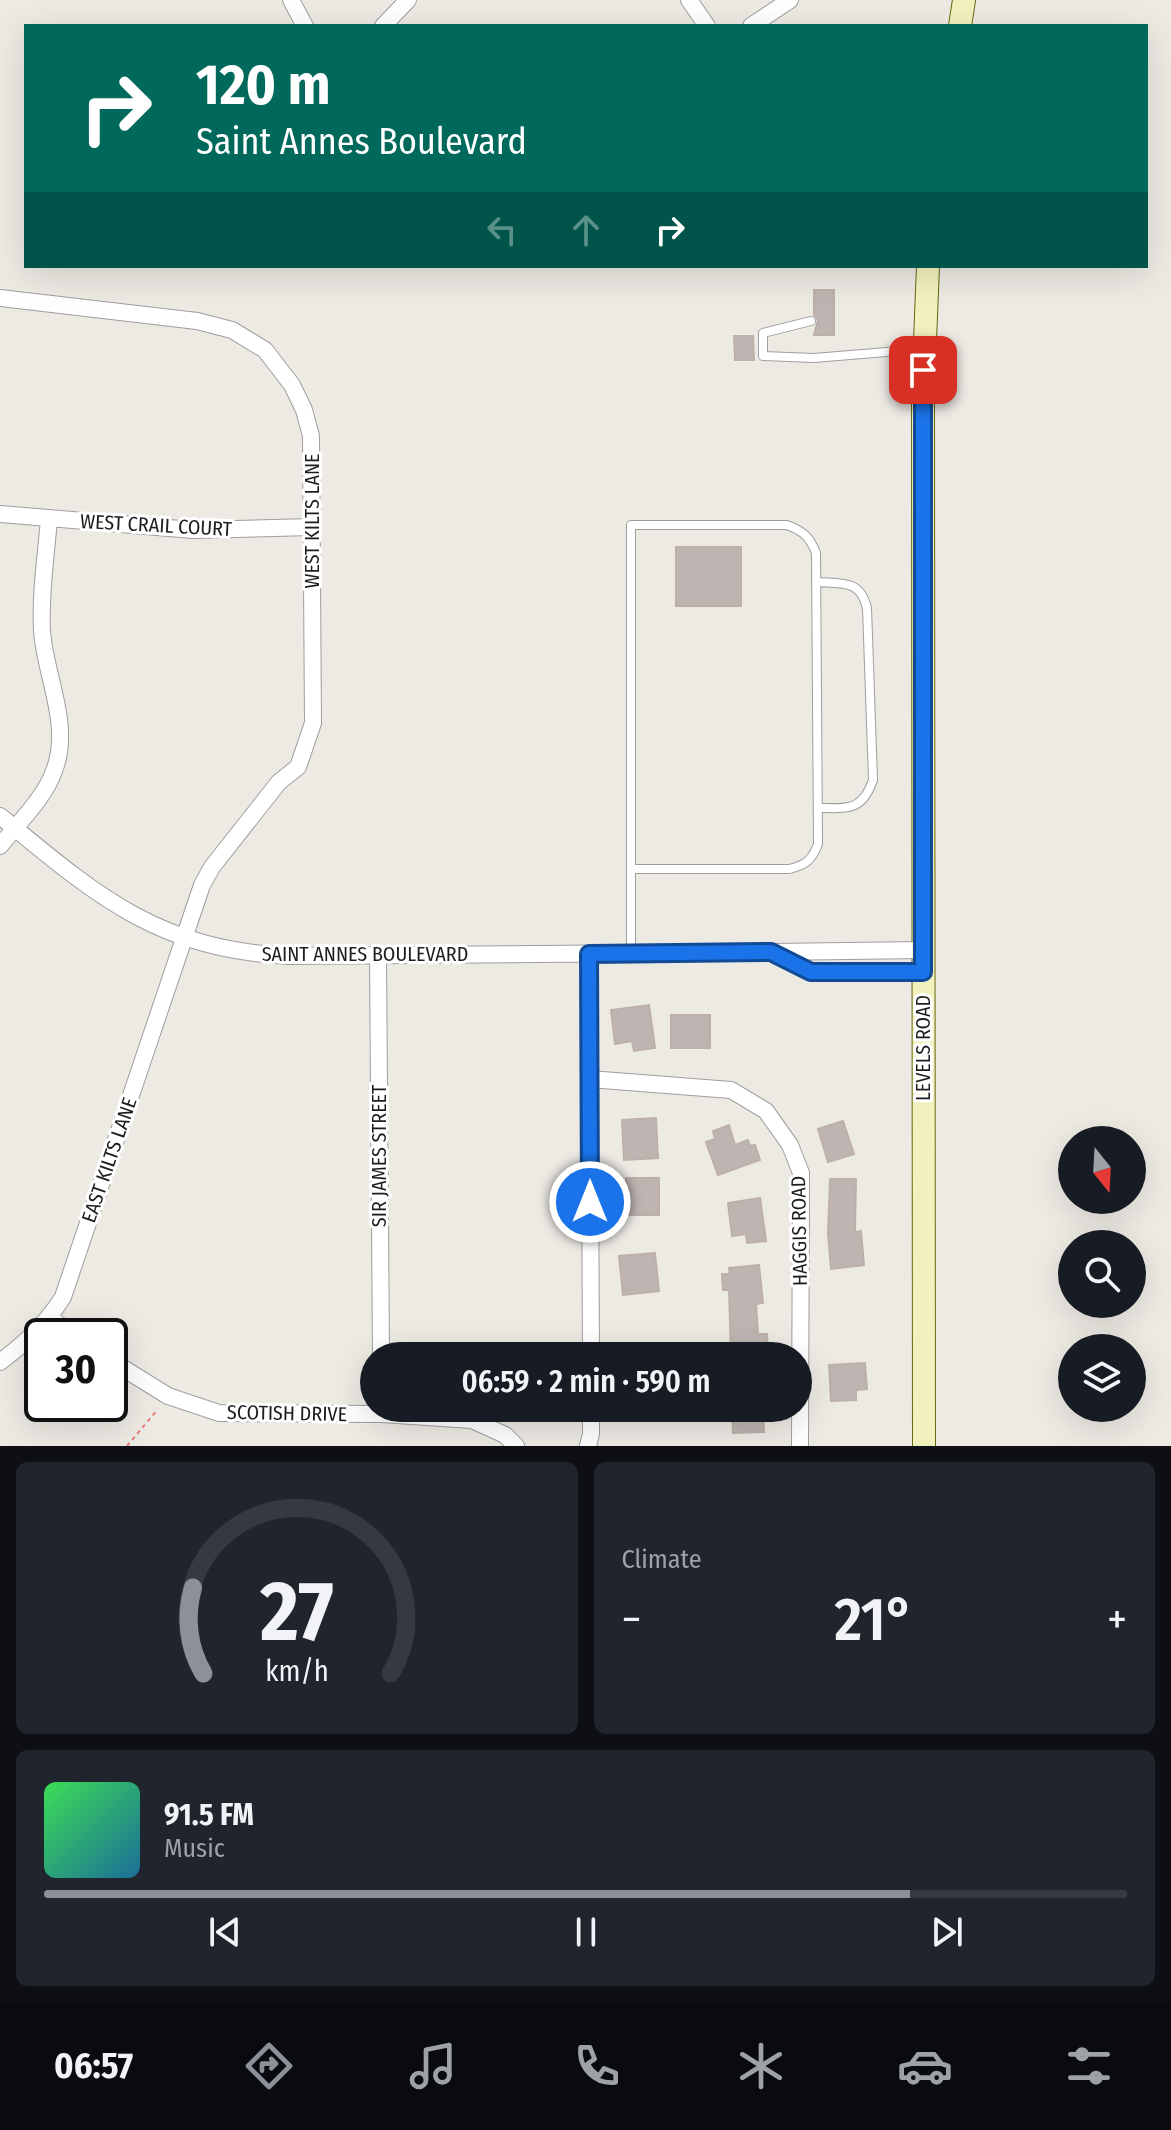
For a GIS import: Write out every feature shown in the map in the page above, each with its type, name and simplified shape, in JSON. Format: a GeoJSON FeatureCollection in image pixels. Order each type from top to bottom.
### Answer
{"type":"FeatureCollection","features":[{"type":"Feature","properties":{"kind":"main road"},"geometry":{"type":"LineString","coordinates":[[960,24],[964,0]]}},
{"type":"Feature","properties":{"kind":"main road","name":"LEVELS ROAD"},"geometry":{"type":"LineString","coordinates":[[924,1446],[923,349],[928,268]]}},
{"type":"Feature","properties":{"kind":"street"},"geometry":{"type":"LineString","coordinates":[[291,0],[304,24]]}},
{"type":"Feature","properties":{"kind":"street"},"geometry":{"type":"LineString","coordinates":[[385,24],[408,0]]}},
{"type":"Feature","properties":{"kind":"street"},"geometry":{"type":"LineString","coordinates":[[689,0],[706,24]]}},
{"type":"Feature","properties":{"kind":"street"},"geometry":{"type":"LineString","coordinates":[[754,24],[790,0]]}},
{"type":"Feature","properties":{"kind":"street","name":"WEST KILTS LANE"},"geometry":{"type":"LineString","coordinates":[[0,298],[197,321],[232,330],[265,350],[292,385],[304,410],[311,436],[313,723],[298,767],[279,782],[212,867],[202,885],[184,937]]}},
{"type":"Feature","properties":{"kind":"street","name":"WEST CRAIL COURT"},"geometry":{"type":"LineString","coordinates":[[0,514],[193,530],[312,527]]}},
{"type":"Feature","properties":{"kind":"street"},"geometry":{"type":"LineString","coordinates":[[0,846],[40,796],[55,771],[60,745],[59,718],[42,633],[49,519]]}},
{"type":"Feature","properties":{"kind":"street","name":"SAINT ANNES BOULEVARD"},"geometry":{"type":"LineString","coordinates":[[0,816],[106,900],[146,922],[206,945],[260,954],[771,952],[923,961]]}},
{"type":"Feature","properties":{"kind":"street","name":"EAST KILTS LANE"},"geometry":{"type":"LineString","coordinates":[[50,1318],[63,1297],[184,937]]}},
{"type":"Feature","properties":{"kind":"street"},"geometry":{"type":"LineString","coordinates":[[589,954],[591,1342]]}},
{"type":"Feature","properties":{"kind":"street","name":"SIR JAMES STREET"},"geometry":{"type":"LineString","coordinates":[[378,955],[381,1342]]}},
{"type":"Feature","properties":{"kind":"street","name":"HAGGIS ROAD"},"geometry":{"type":"LineString","coordinates":[[589,1079],[731,1090],[766,1111],[790,1145],[801,1173],[800,1446]]}},
{"type":"Feature","properties":{"kind":"street","name":"EAST KILTS LANE"},"geometry":{"type":"LineString","coordinates":[[0,1362],[24,1344]]}},
{"type":"Feature","properties":{"kind":"street","name":"SCOTISH DRIVE"},"geometry":{"type":"LineString","coordinates":[[128,1371],[168,1396],[219,1413],[360,1411]]}},
{"type":"Feature","properties":{"kind":"street","name":"SCOTISH DRIVE"},"geometry":{"type":"LineString","coordinates":[[476,1422],[505,1435],[516,1446]]}},
{"type":"Feature","properties":{"kind":"street"},"geometry":{"type":"LineString","coordinates":[[588,1446],[591,1422]]}},
{"type":"Feature","properties":{"kind":"lane"},"geometry":{"type":"LineString","coordinates":[[811,321],[763,333],[763,356],[814,358],[923,349]]}},
{"type":"Feature","properties":{"kind":"lane"},"geometry":{"type":"LineString","coordinates":[[631,869],[789,869],[802,866],[812,859],[818,844],[816,553],[811,540],[801,530],[787,525],[631,525],[631,869],[631,953]]}},
{"type":"Feature","properties":{"kind":"lane"},"geometry":{"type":"LineString","coordinates":[[816,582],[849,584],[859,589],[864,597],[867,608],[873,780],[859,804],[848,808],[818,808]]}},
{"type":"Feature","properties":{"kind":"path"},"geometry":{"type":"LineString","coordinates":[[127,1446],[158,1409]]}},
{"type":"Feature","properties":{"kind":"building"},"geometry":{"type":"Polygon","coordinates":[[[814,290],[834,290],[834,335],[814,335],[818,320],[814,315],[814,290]]]}},
{"type":"Feature","properties":{"kind":"building"},"geometry":{"type":"Polygon","coordinates":[[[734,336],[753,336],[754,360],[735,360],[734,336]]]}},
{"type":"Feature","properties":{"kind":"building"},"geometry":{"type":"Polygon","coordinates":[[[676,547],[741,547],[741,606],[676,606],[676,547]]]}},
{"type":"Feature","properties":{"kind":"building"},"geometry":{"type":"Polygon","coordinates":[[[649,1005],[655,1048],[634,1051],[632,1041],[615,1044],[611,1010],[649,1005]]]}},
{"type":"Feature","properties":{"kind":"building"},"geometry":{"type":"Polygon","coordinates":[[[671,1015],[710,1015],[710,1048],[671,1048],[671,1015]]]}},
{"type":"Feature","properties":{"kind":"building"},"geometry":{"type":"Polygon","coordinates":[[[656,1118],[658,1158],[624,1160],[622,1120],[656,1118]]]}},
{"type":"Feature","properties":{"kind":"building"},"geometry":{"type":"Polygon","coordinates":[[[843,1121],[854,1154],[828,1162],[818,1129],[843,1121]]]}},
{"type":"Feature","properties":{"kind":"building"},"geometry":{"type":"Polygon","coordinates":[[[729,1125],[735,1145],[748,1140],[750,1146],[755,1145],[760,1160],[718,1175],[706,1142],[715,1139],[713,1131],[729,1125]]]}},
{"type":"Feature","properties":{"kind":"building"},"geometry":{"type":"Polygon","coordinates":[[[626,1178],[659,1178],[659,1215],[618,1215],[618,1200],[626,1200],[626,1178]]]}},
{"type":"Feature","properties":{"kind":"building"},"geometry":{"type":"Polygon","coordinates":[[[830,1179],[856,1179],[855,1232],[861,1231],[864,1265],[831,1269],[828,1234],[830,1179]]]}},
{"type":"Feature","properties":{"kind":"building"},"geometry":{"type":"Polygon","coordinates":[[[760,1198],[766,1241],[747,1243],[746,1234],[732,1236],[728,1203],[760,1198]]]}},
{"type":"Feature","properties":{"kind":"building"},"geometry":{"type":"Polygon","coordinates":[[[655,1253],[659,1291],[623,1295],[619,1256],[655,1253]]]}},
{"type":"Feature","properties":{"kind":"building"},"geometry":{"type":"Polygon","coordinates":[[[759,1265],[763,1303],[756,1304],[758,1334],[767,1334],[767,1342],[731,1342],[729,1290],[723,1290],[722,1274],[730,1274],[729,1268],[759,1265]]]}},
{"type":"Feature","properties":{"kind":"building"},"geometry":{"type":"Polygon","coordinates":[[[865,1363],[867,1389],[856,1390],[856,1400],[831,1401],[829,1365],[865,1363]]]}},
{"type":"Feature","properties":{"kind":"building"},"geometry":{"type":"Polygon","coordinates":[[[733,1422],[764,1422],[764,1432],[733,1433],[733,1422]]]}},
{"type":"Feature","properties":{"kind":"route"},"geometry":{"type":"LineString","coordinates":[[590,1202],[589,954],[771,952],[811,972],[923,972],[923,370]]}}]}
